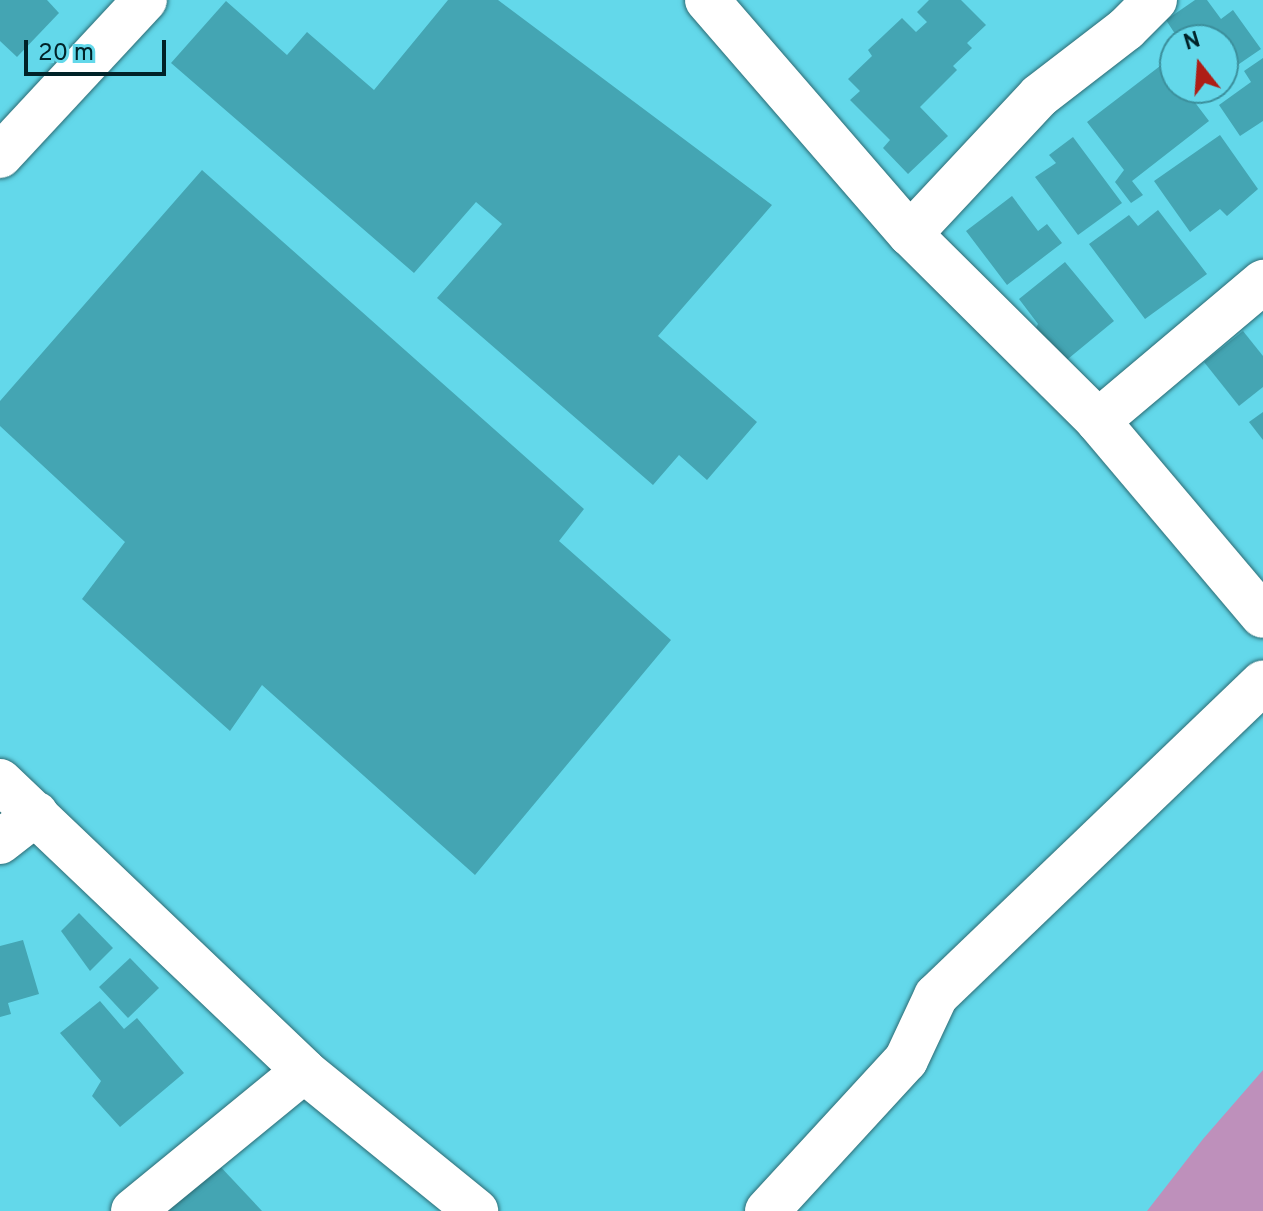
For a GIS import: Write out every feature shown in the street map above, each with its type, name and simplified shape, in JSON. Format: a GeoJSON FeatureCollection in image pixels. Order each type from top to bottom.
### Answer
{"type":"FeatureCollection","features":[{"type":"Feature","properties":{"kind":"street"},"geometry":{"type":"LineString","coordinates":[[0,156],[145,0]]}},
{"type":"Feature","properties":{"kind":"street"},"geometry":{"type":"LineString","coordinates":[[707,0],[910,234],[1098,421],[1263,616]]}},
{"type":"Feature","properties":{"kind":"street"},"geometry":{"type":"LineString","coordinates":[[910,234],[1039,96],[1126,29],[1155,0]]}},
{"type":"Feature","properties":{"kind":"street"},"geometry":{"type":"LineString","coordinates":[[1098,421],[1263,282]]}},
{"type":"Feature","properties":{"kind":"street"},"geometry":{"type":"LineString","coordinates":[[767,1211],[906,1060],[936,996],[1263,682]]}},
{"type":"Feature","properties":{"kind":"street"},"geometry":{"type":"LineString","coordinates":[[0,781],[304,1071],[476,1211]]}},
{"type":"Feature","properties":{"kind":"street"},"geometry":{"type":"LineString","coordinates":[[0,842],[36,814]]}},
{"type":"Feature","properties":{"kind":"street"},"geometry":{"type":"LineString","coordinates":[[133,1211],[304,1071]]}},
{"type":"Feature","properties":{"kind":"shaded area"},"geometry":{"type":"Polygon","coordinates":[[[1263,1070],[1263,1211],[1147,1211],[1203,1139],[1263,1070]]]}},
{"type":"Feature","properties":{"kind":"building"},"geometry":{"type":"Polygon","coordinates":[[[0,0],[47,0],[59,13],[17,57],[0,41],[0,0]]]}},
{"type":"Feature","properties":{"kind":"building"},"geometry":{"type":"Polygon","coordinates":[[[448,0],[498,0],[772,205],[658,336],[757,422],[707,480],[679,455],[653,485],[437,298],[502,224],[476,202],[414,273],[171,63],[226,1],[287,55],[307,32],[374,90],[448,0]]]}},
{"type":"Feature","properties":{"kind":"building"},"geometry":{"type":"Polygon","coordinates":[[[929,0],[961,0],[986,25],[967,43],[972,48],[953,66],[957,70],[920,107],[948,136],[908,174],[883,148],[890,140],[850,100],[860,91],[848,79],[872,56],[868,50],[902,18],[916,32],[927,22],[917,12],[929,0]]]}},
{"type":"Feature","properties":{"kind":"building"},"geometry":{"type":"Polygon","coordinates":[[[1195,0],[1207,0],[1221,19],[1233,10],[1261,49],[1239,64],[1239,24],[1169,24],[1166,20],[1195,0]]]}},
{"type":"Feature","properties":{"kind":"building"},"geometry":{"type":"Polygon","coordinates":[[[1263,58],[1263,121],[1240,136],[1219,105],[1239,104],[1239,91],[1251,82],[1244,71],[1263,58]]]}},
{"type":"Feature","properties":{"kind":"building"},"geometry":{"type":"Polygon","coordinates":[[[1159,67],[1159,104],[1196,104],[1209,121],[1132,181],[1143,195],[1131,203],[1115,182],[1124,170],[1087,122],[1159,67]]]}},
{"type":"Feature","properties":{"kind":"building"},"geometry":{"type":"Polygon","coordinates":[[[1220,135],[1258,189],[1227,216],[1220,209],[1190,232],[1154,181],[1220,135]]]}},
{"type":"Feature","properties":{"kind":"building"},"geometry":{"type":"Polygon","coordinates":[[[1073,137],[1122,203],[1078,235],[1035,177],[1056,163],[1049,155],[1073,137]]]}},
{"type":"Feature","properties":{"kind":"building"},"geometry":{"type":"Polygon","coordinates":[[[202,170],[584,509],[559,541],[671,640],[475,875],[262,685],[230,731],[82,599],[125,542],[0,426],[0,401],[202,170]]]}},
{"type":"Feature","properties":{"kind":"building"},"geometry":{"type":"Polygon","coordinates":[[[1012,196],[1038,231],[1047,224],[1062,243],[1007,285],[966,231],[1012,196]]]}},
{"type":"Feature","properties":{"kind":"building"},"geometry":{"type":"Polygon","coordinates":[[[1158,210],[1207,274],[1145,319],[1089,244],[1129,215],[1138,226],[1158,210]]]}},
{"type":"Feature","properties":{"kind":"building"},"geometry":{"type":"Polygon","coordinates":[[[1065,262],[1114,321],[1063,363],[1035,330],[1038,324],[1019,299],[1065,262]]]}},
{"type":"Feature","properties":{"kind":"building"},"geometry":{"type":"Polygon","coordinates":[[[1243,331],[1263,356],[1263,387],[1239,406],[1204,362],[1243,331]]]}},
{"type":"Feature","properties":{"kind":"building"},"geometry":{"type":"Polygon","coordinates":[[[1263,412],[1263,440],[1249,422],[1263,412]]]}},
{"type":"Feature","properties":{"kind":"building"},"geometry":{"type":"Polygon","coordinates":[[[79,913],[113,948],[90,971],[61,931],[79,913]]]}},
{"type":"Feature","properties":{"kind":"building"},"geometry":{"type":"Polygon","coordinates":[[[23,940],[39,994],[8,1003],[11,1014],[0,1017],[0,946],[23,940]]]}},
{"type":"Feature","properties":{"kind":"building"},"geometry":{"type":"Polygon","coordinates":[[[130,958],[159,988],[128,1018],[99,987],[130,958]]]}},
{"type":"Feature","properties":{"kind":"building"},"geometry":{"type":"Polygon","coordinates":[[[100,1001],[124,1029],[137,1018],[184,1073],[120,1127],[92,1096],[101,1081],[60,1033],[100,1001]]]}},
{"type":"Feature","properties":{"kind":"building"},"geometry":{"type":"Polygon","coordinates":[[[217,1163],[262,1211],[166,1209],[217,1163]]]}}]}
